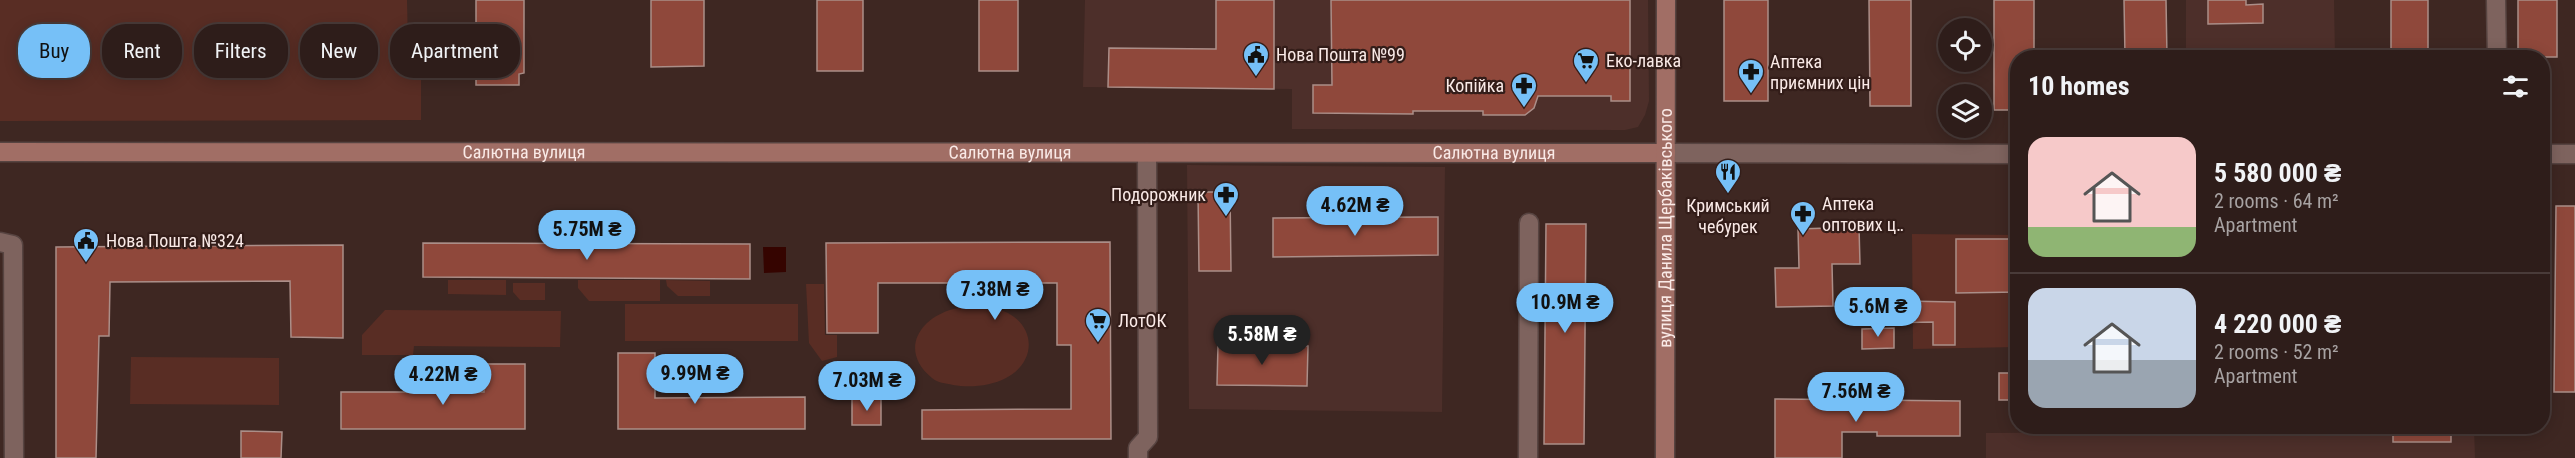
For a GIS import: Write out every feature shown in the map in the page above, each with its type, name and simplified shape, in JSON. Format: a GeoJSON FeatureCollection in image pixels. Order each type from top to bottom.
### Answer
{"type":"FeatureCollection","features":[{"type":"Feature","properties":{"kind":"street","name":"вулиця Данила Щербаківського"},"geometry":{"type":"LineString","coordinates":[[1665,458],[1666,0]]}},
{"type":"Feature","properties":{"kind":"street"},"geometry":{"type":"LineString","coordinates":[[2496,0],[2497,50]]}},
{"type":"Feature","properties":{"kind":"street","name":"Салютна вулиця"},"geometry":{"type":"LineString","coordinates":[[0,152],[2010,154]]}},
{"type":"Feature","properties":{"kind":"street"},"geometry":{"type":"LineString","coordinates":[[1138,458],[1138,448],[1148,437],[1147,153]]}},
{"type":"Feature","properties":{"kind":"street"},"geometry":{"type":"LineString","coordinates":[[2550,154],[2575,154]]}},
{"type":"Feature","properties":{"kind":"street"},"geometry":{"type":"LineString","coordinates":[[1528,458],[1529,223]]}},
{"type":"Feature","properties":{"kind":"street"},"geometry":{"type":"LineString","coordinates":[[0,242],[14,245],[9,450]]}},
{"type":"Feature","properties":{"kind":"shaded area"},"geometry":{"type":"Polygon","coordinates":[[[0,0],[407,0],[408,24],[390,24],[390,78],[421,78],[421,120],[0,121],[0,0]]]}},
{"type":"Feature","properties":{"kind":"shaded area"},"geometry":{"type":"Polygon","coordinates":[[[1085,0],[1648,0],[1649,101],[1638,127],[1625,130],[1292,129],[1292,89],[1083,87],[1085,0]]]}},
{"type":"Feature","properties":{"kind":"shaded area"},"geometry":{"type":"Polygon","coordinates":[[[2186,0],[2334,0],[2335,50],[2186,50],[2186,0]]]}},
{"type":"Feature","properties":{"kind":"shaded area"},"geometry":{"type":"Polygon","coordinates":[[[1187,165],[1445,167],[1442,412],[1189,409],[1187,165]]]}},
{"type":"Feature","properties":{"kind":"shaded area"},"geometry":{"type":"Polygon","coordinates":[[[1912,234],[2010,235],[2010,347],[1913,349],[1912,234]]]}},
{"type":"Feature","properties":{"kind":"shaded area"},"geometry":{"type":"Polygon","coordinates":[[[763,247],[786,247],[786,272],[764,273],[763,247]]]}},
{"type":"Feature","properties":{"kind":"shaded area"},"geometry":{"type":"Polygon","coordinates":[[[448,280],[506,280],[506,295],[448,294],[448,280]]]}},
{"type":"Feature","properties":{"kind":"shaded area"},"geometry":{"type":"Polygon","coordinates":[[[578,280],[660,280],[660,301],[589,301],[578,288],[578,280]]]}},
{"type":"Feature","properties":{"kind":"shaded area"},"geometry":{"type":"Polygon","coordinates":[[[666,280],[710,281],[710,296],[678,296],[667,286],[666,280]]]}},
{"type":"Feature","properties":{"kind":"shaded area"},"geometry":{"type":"Polygon","coordinates":[[[513,283],[545,283],[545,300],[520,300],[513,292],[513,283]]]}},
{"type":"Feature","properties":{"kind":"shaded area"},"geometry":{"type":"Polygon","coordinates":[[[806,284],[824,284],[825,335],[837,335],[837,357],[822,361],[809,343],[806,284]]]}},
{"type":"Feature","properties":{"kind":"shaded area"},"geometry":{"type":"Polygon","coordinates":[[[625,304],[798,304],[798,341],[625,341],[625,304]]]}},
{"type":"Feature","properties":{"kind":"shaded area"},"geometry":{"type":"Polygon","coordinates":[[[982,306],[1008,313],[1024,328],[1029,346],[1023,364],[1006,378],[987,385],[960,386],[934,380],[922,368],[917,358],[915,348],[921,330],[938,315],[950,310],[982,306]]]}},
{"type":"Feature","properties":{"kind":"shaded area"},"geometry":{"type":"Polygon","coordinates":[[[385,310],[561,311],[560,347],[414,346],[413,355],[362,355],[362,335],[385,310]]]}},
{"type":"Feature","properties":{"kind":"shaded area"},"geometry":{"type":"Polygon","coordinates":[[[131,357],[279,358],[279,405],[130,404],[131,357]]]}},
{"type":"Feature","properties":{"kind":"shaded area"},"geometry":{"type":"Polygon","coordinates":[[[1986,433],[2474,434],[2475,458],[1986,458],[1986,433]]]}},
{"type":"Feature","properties":{"kind":"building"},"geometry":{"type":"Polygon","coordinates":[[[476,0],[524,0],[524,73],[520,74],[520,24],[476,24],[476,0]]]}},
{"type":"Feature","properties":{"kind":"building"},"geometry":{"type":"Polygon","coordinates":[[[651,0],[704,0],[704,66],[651,67],[651,0]]]}},
{"type":"Feature","properties":{"kind":"building"},"geometry":{"type":"Polygon","coordinates":[[[817,0],[863,0],[863,71],[817,71],[817,0]]]}},
{"type":"Feature","properties":{"kind":"building"},"geometry":{"type":"Polygon","coordinates":[[[979,0],[1018,0],[1018,71],[979,71],[979,0]]]}},
{"type":"Feature","properties":{"kind":"building"},"geometry":{"type":"Polygon","coordinates":[[[1216,0],[1274,0],[1274,89],[1108,87],[1109,48],[1216,49],[1216,0]]]}},
{"type":"Feature","properties":{"kind":"building"},"geometry":{"type":"Polygon","coordinates":[[[1331,0],[1630,0],[1630,101],[1611,101],[1611,96],[1538,96],[1534,108],[1525,115],[1483,115],[1483,111],[1413,111],[1413,114],[1313,113],[1313,85],[1332,85],[1331,0]]]}},
{"type":"Feature","properties":{"kind":"building"},"geometry":{"type":"Polygon","coordinates":[[[1724,0],[1768,0],[1768,101],[1724,101],[1724,0]]]}},
{"type":"Feature","properties":{"kind":"building"},"geometry":{"type":"Polygon","coordinates":[[[1869,0],[1911,0],[1911,106],[1870,106],[1869,0]]]}},
{"type":"Feature","properties":{"kind":"building"},"geometry":{"type":"Polygon","coordinates":[[[1994,0],[2034,0],[2034,50],[2010,50],[2010,110],[1994,110],[1994,0]]]}},
{"type":"Feature","properties":{"kind":"building"},"geometry":{"type":"Polygon","coordinates":[[[2124,0],[2166,0],[2167,50],[2125,50],[2124,0]]]}},
{"type":"Feature","properties":{"kind":"building"},"geometry":{"type":"Polygon","coordinates":[[[2208,0],[2246,0],[2246,5],[2263,4],[2263,23],[2208,24],[2208,0]]]}},
{"type":"Feature","properties":{"kind":"building"},"geometry":{"type":"Polygon","coordinates":[[[2391,0],[2428,0],[2428,50],[2391,50],[2391,0]]]}},
{"type":"Feature","properties":{"kind":"building"},"geometry":{"type":"Polygon","coordinates":[[[2518,0],[2557,0],[2557,57],[2550,57],[2550,50],[2518,50],[2518,0]]]}},
{"type":"Feature","properties":{"kind":"building"},"geometry":{"type":"Polygon","coordinates":[[[476,78],[519,78],[519,85],[476,85],[476,78]]]}},
{"type":"Feature","properties":{"kind":"building"},"geometry":{"type":"Polygon","coordinates":[[[1198,192],[1230,192],[1231,271],[1199,271],[1198,192]]]}},
{"type":"Feature","properties":{"kind":"building"},"geometry":{"type":"Polygon","coordinates":[[[2556,206],[2575,206],[2575,392],[2554,392],[2556,206]]]}},
{"type":"Feature","properties":{"kind":"building"},"geometry":{"type":"Polygon","coordinates":[[[1438,217],[1438,255],[1273,257],[1273,218],[1438,217]]]}},
{"type":"Feature","properties":{"kind":"building"},"geometry":{"type":"Polygon","coordinates":[[[1546,224],[1586,224],[1584,444],[1544,444],[1546,224]]]}},
{"type":"Feature","properties":{"kind":"building"},"geometry":{"type":"Polygon","coordinates":[[[1859,227],[1860,264],[1832,264],[1833,306],[1776,307],[1775,268],[1799,268],[1798,229],[1859,227]]]}},
{"type":"Feature","properties":{"kind":"building"},"geometry":{"type":"Polygon","coordinates":[[[1956,239],[2010,239],[2010,292],[1956,293],[1956,239]]]}},
{"type":"Feature","properties":{"kind":"building"},"geometry":{"type":"Polygon","coordinates":[[[1110,242],[1111,439],[922,439],[922,410],[1071,409],[1071,345],[1057,345],[1057,283],[878,283],[878,333],[827,333],[826,243],[1110,242]]]}},
{"type":"Feature","properties":{"kind":"building"},"geometry":{"type":"Polygon","coordinates":[[[423,243],[750,244],[750,279],[423,277],[423,243]]]}},
{"type":"Feature","properties":{"kind":"building"},"geometry":{"type":"Polygon","coordinates":[[[343,245],[343,338],[291,337],[290,281],[110,282],[109,336],[99,336],[96,458],[56,458],[56,247],[343,245]]]}},
{"type":"Feature","properties":{"kind":"building"},"geometry":{"type":"Polygon","coordinates":[[[1884,302],[1955,302],[1955,345],[1933,345],[1933,322],[1884,323],[1884,302]]]}},
{"type":"Feature","properties":{"kind":"building"},"geometry":{"type":"Polygon","coordinates":[[[1894,328],[1894,348],[1862,349],[1862,329],[1894,328]]]}},
{"type":"Feature","properties":{"kind":"building"},"geometry":{"type":"Polygon","coordinates":[[[1218,345],[1308,346],[1307,386],[1217,385],[1218,345]]]}},
{"type":"Feature","properties":{"kind":"building"},"geometry":{"type":"Polygon","coordinates":[[[618,353],[655,353],[655,398],[805,397],[805,429],[618,429],[618,353]]]}},
{"type":"Feature","properties":{"kind":"building"},"geometry":{"type":"Polygon","coordinates":[[[484,364],[525,364],[525,429],[341,429],[341,392],[484,392],[484,364]]]}},
{"type":"Feature","properties":{"kind":"building"},"geometry":{"type":"Polygon","coordinates":[[[1999,373],[2010,373],[2010,400],[1999,400],[1999,373]]]}},
{"type":"Feature","properties":{"kind":"building"},"geometry":{"type":"Polygon","coordinates":[[[852,398],[881,398],[881,425],[852,425],[852,398]]]}},
{"type":"Feature","properties":{"kind":"building"},"geometry":{"type":"Polygon","coordinates":[[[1775,399],[1960,401],[1960,436],[1877,436],[1877,432],[1842,432],[1842,458],[1775,458],[1775,399]]]}},
{"type":"Feature","properties":{"kind":"building"},"geometry":{"type":"Polygon","coordinates":[[[241,431],[282,432],[281,458],[241,458],[241,431]]]}},
{"type":"Feature","properties":{"kind":"building"},"geometry":{"type":"Polygon","coordinates":[[[2393,434],[2451,434],[2451,442],[2393,442],[2393,434]]]}},
{"type":"Feature","properties":{"kind":"place","name":"Нова Пошта №99"},"geometry":{"type":"Point","coordinates":[1256,78]}},
{"type":"Feature","properties":{"kind":"place","name":"Еко-лавка"},"geometry":{"type":"Point","coordinates":[1586,84]}},
{"type":"Feature","properties":{"kind":"place","name":"Аптека приємних цін"},"geometry":{"type":"Point","coordinates":[1751,95]}},
{"type":"Feature","properties":{"kind":"place","name":"Копійка"},"geometry":{"type":"Point","coordinates":[1524,109]}},
{"type":"Feature","properties":{"kind":"place","name":"Кримський чебурек"},"geometry":{"type":"Point","coordinates":[1728,195]}},
{"type":"Feature","properties":{"kind":"place","name":"Подорожник"},"geometry":{"type":"Point","coordinates":[1226,218]}},
{"type":"Feature","properties":{"kind":"place","name":"Аптека оптових ц‥"},"geometry":{"type":"Point","coordinates":[1803,237]}},
{"type":"Feature","properties":{"kind":"place","name":"Нова Пошта №324"},"geometry":{"type":"Point","coordinates":[86,264]}},
{"type":"Feature","properties":{"kind":"place","name":"ЛотОК"},"geometry":{"type":"Point","coordinates":[1098,344]}}]}
